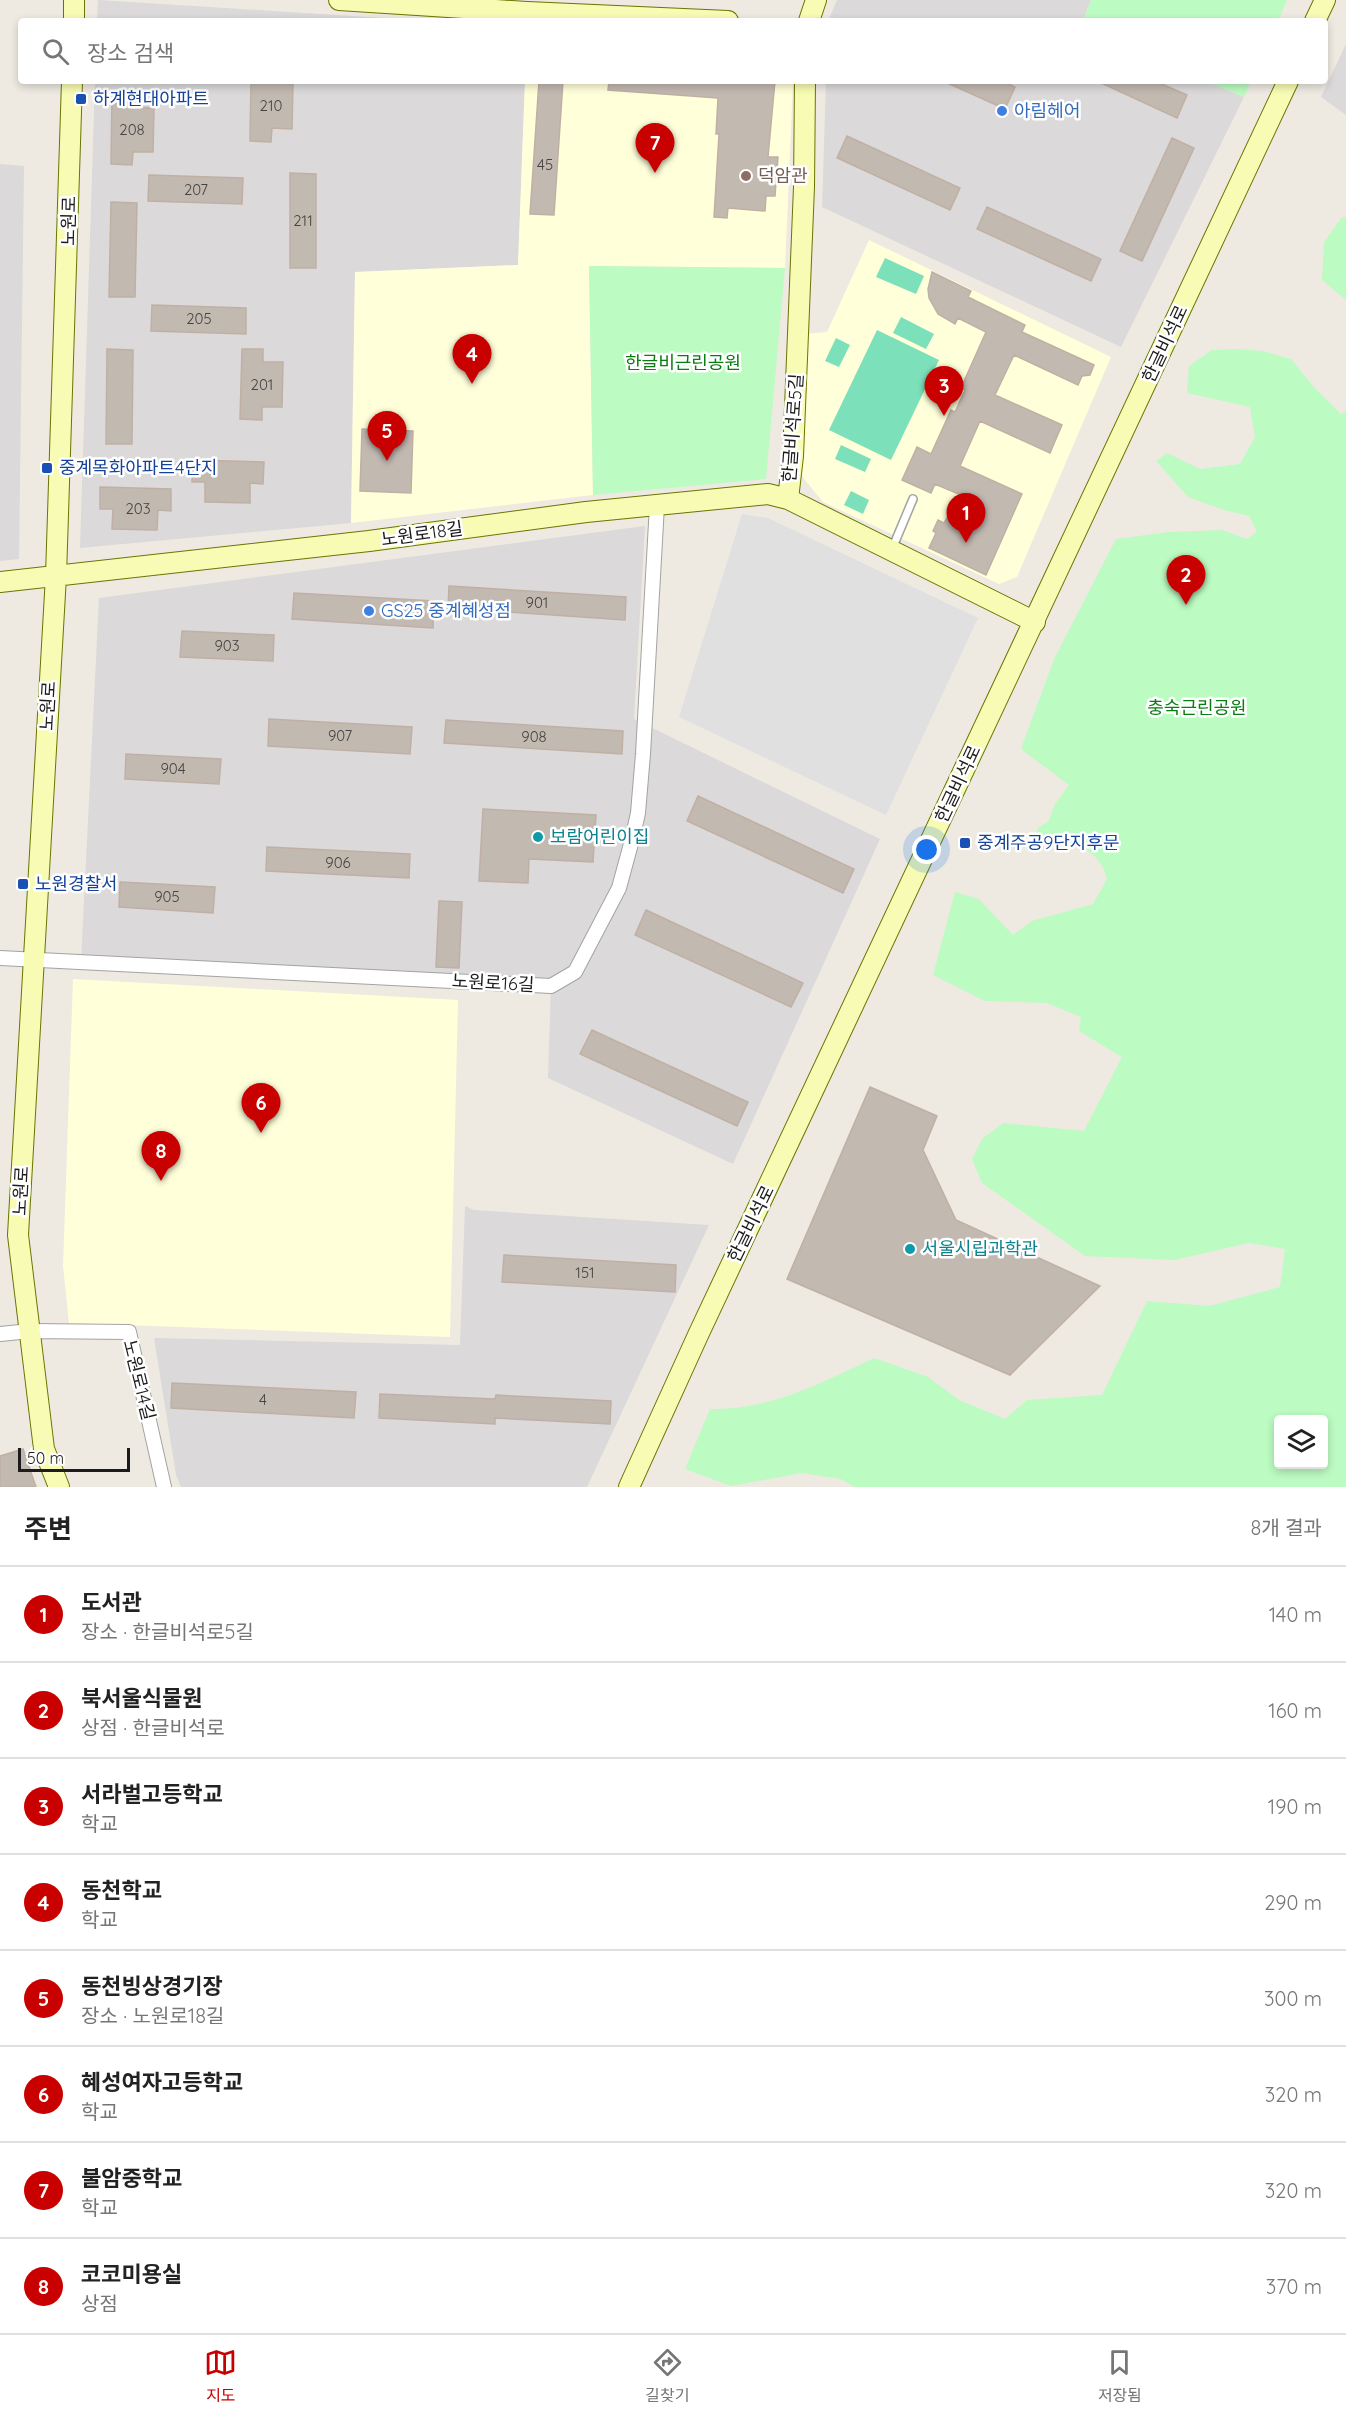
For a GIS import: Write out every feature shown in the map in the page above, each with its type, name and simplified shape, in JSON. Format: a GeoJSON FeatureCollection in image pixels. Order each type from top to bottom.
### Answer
{"type":"FeatureCollection","features":[{"type":"Feature","properties":{"kind":"main road"},"geometry":{"type":"LineString","coordinates":[[74,0],[74,18]]}},
{"type":"Feature","properties":{"kind":"main road"},"geometry":{"type":"LineString","coordinates":[[339,0],[515,12],[657,18]]}},
{"type":"Feature","properties":{"kind":"main road"},"geometry":{"type":"LineString","coordinates":[[810,18],[816,0]]}},
{"type":"Feature","properties":{"kind":"main road"},"geometry":{"type":"LineString","coordinates":[[1316,18],[1325,0]]}},
{"type":"Feature","properties":{"kind":"main road","name":"노원로"},"geometry":{"type":"LineString","coordinates":[[59,1487],[44,1449],[18,1235],[56,576],[72,84]]}},
{"type":"Feature","properties":{"kind":"main road","name":"한글비석로5길"},"geometry":{"type":"LineString","coordinates":[[806,84],[793,456],[788,500],[1035,621]]}},
{"type":"Feature","properties":{"kind":"main road","name":"한글비석로"},"geometry":{"type":"LineString","coordinates":[[629,1487],[699,1333],[1287,84]]}},
{"type":"Feature","properties":{"kind":"main road","name":"노원로18길"},"geometry":{"type":"LineString","coordinates":[[0,582],[369,541],[586,512],[744,495],[768,494],[788,500]]}},
{"type":"Feature","properties":{"kind":"street","name":"노원로16길"},"geometry":{"type":"LineString","coordinates":[[0,958],[550,986],[575,972],[619,888],[638,813],[657,505]]}},
{"type":"Feature","properties":{"kind":"street"},"geometry":{"type":"LineString","coordinates":[[0,1334],[30,1330]]}},
{"type":"Feature","properties":{"kind":"street","name":"노원로14길"},"geometry":{"type":"LineString","coordinates":[[30,1330],[129,1332],[164,1487]]}},
{"type":"Feature","properties":{"kind":"lane"},"geometry":{"type":"LineString","coordinates":[[891,550],[913,499]]}},
{"type":"Feature","properties":{"kind":"shaded area"},"geometry":{"type":"Polygon","coordinates":[[[98,0],[383,18],[97,18],[98,0]]]}},
{"type":"Feature","properties":{"kind":"shaded area"},"geometry":{"type":"Polygon","coordinates":[[[837,0],[1091,0],[1084,18],[829,18],[837,0]]]}},
{"type":"Feature","properties":{"kind":"shaded area"},"geometry":{"type":"Polygon","coordinates":[[[1346,44],[1346,115],[1321,97],[1346,44]]]}},
{"type":"Feature","properties":{"kind":"shaded area"},"geometry":{"type":"Polygon","coordinates":[[[95,84],[525,84],[518,265],[355,272],[351,523],[80,548],[95,84]]]}},
{"type":"Feature","properties":{"kind":"shaded area"},"geometry":{"type":"Polygon","coordinates":[[[525,84],[793,84],[785,268],[589,266],[593,495],[351,523],[355,272],[518,265],[525,84]]]}},
{"type":"Feature","properties":{"kind":"shaded area"},"geometry":{"type":"Polygon","coordinates":[[[826,84],[1213,84],[1244,97],[1121,347],[822,207],[826,84]]]}},
{"type":"Feature","properties":{"kind":"shaded area"},"geometry":{"type":"Polygon","coordinates":[[[0,164],[24,166],[19,559],[0,561],[0,164]]]}},
{"type":"Feature","properties":{"kind":"shaded area"},"geometry":{"type":"Polygon","coordinates":[[[869,240],[1111,357],[1017,577],[999,584],[823,502],[801,475],[805,334],[827,332],[869,240]]]}},
{"type":"Feature","properties":{"kind":"shaded area"},"geometry":{"type":"Polygon","coordinates":[[[742,514],[768,518],[978,618],[886,815],[679,717],[742,514]]]}},
{"type":"Feature","properties":{"kind":"shaded area"},"geometry":{"type":"Polygon","coordinates":[[[645,526],[634,719],[880,839],[733,1164],[548,1078],[551,986],[81,962],[99,598],[645,526]]]}},
{"type":"Feature","properties":{"kind":"shaded area"},"geometry":{"type":"Polygon","coordinates":[[[73,979],[458,1000],[450,1337],[69,1323],[63,1266],[73,979]]]}},
{"type":"Feature","properties":{"kind":"shaded area"},"geometry":{"type":"Polygon","coordinates":[[[465,1206],[474,1210],[709,1225],[587,1487],[181,1487],[176,1475],[154,1338],[460,1345],[465,1206]]]}},
{"type":"Feature","properties":{"kind":"green space"},"geometry":{"type":"Polygon","coordinates":[[[1091,0],[1287,0],[1279,18],[1084,18],[1091,0]]]}},
{"type":"Feature","properties":{"kind":"green space"},"geometry":{"type":"Polygon","coordinates":[[[1213,84],[1250,84],[1244,97],[1213,84]]]}},
{"type":"Feature","properties":{"kind":"green space"},"geometry":{"type":"Polygon","coordinates":[[[1342,217],[1346,217],[1346,300],[1322,280],[1324,242],[1342,217]]]}},
{"type":"Feature","properties":{"kind":"green space"},"geometry":{"type":"Polygon","coordinates":[[[885,258],[924,276],[916,294],[876,277],[885,258]]]}},
{"type":"Feature","properties":{"kind":"green space","name":"한글비근린공원"},"geometry":{"type":"Polygon","coordinates":[[[589,266],[785,268],[766,479],[593,495],[589,266]]]}},
{"type":"Feature","properties":{"kind":"green space"},"geometry":{"type":"Polygon","coordinates":[[[901,317],[934,334],[926,349],[893,333],[901,317]]]}},
{"type":"Feature","properties":{"kind":"green space"},"geometry":{"type":"Polygon","coordinates":[[[877,330],[939,360],[891,460],[829,430],[877,330]]]}},
{"type":"Feature","properties":{"kind":"green space"},"geometry":{"type":"Polygon","coordinates":[[[836,338],[850,345],[839,367],[825,361],[836,338]]]}},
{"type":"Feature","properties":{"kind":"green space","name":"충숙근린공원"},"geometry":{"type":"Polygon","coordinates":[[[1212,350],[1262,351],[1291,359],[1314,387],[1341,414],[1346,411],[1346,1487],[854,1487],[841,1479],[802,1473],[731,1486],[685,1469],[710,1409],[732,1408],[774,1400],[815,1385],[874,1358],[928,1377],[959,1400],[1005,1419],[1027,1400],[1102,1395],[1147,1301],[1209,1306],[1280,1287],[1285,1249],[1249,1243],[1174,1260],[1085,1256],[982,1183],[972,1159],[982,1139],[1003,1123],[1084,1131],[1122,1057],[1079,1031],[1081,1017],[1047,1003],[985,1001],[933,975],[955,892],[979,899],[1013,935],[1032,921],[1093,904],[1107,879],[1096,857],[1077,846],[1054,842],[1030,843],[1039,827],[1048,822],[1055,804],[1069,785],[1021,749],[1054,659],[1116,539],[1169,532],[1222,530],[1247,539],[1257,532],[1249,516],[1188,497],[1156,461],[1167,453],[1200,469],[1240,464],[1255,437],[1250,407],[1187,393],[1189,366],[1212,350]]]}},
{"type":"Feature","properties":{"kind":"green space"},"geometry":{"type":"Polygon","coordinates":[[[841,445],[871,459],[865,472],[835,459],[841,445]]]}},
{"type":"Feature","properties":{"kind":"green space"},"geometry":{"type":"Polygon","coordinates":[[[851,491],[869,500],[863,514],[844,505],[851,491]]]}},
{"type":"Feature","properties":{"kind":"building"},"geometry":{"type":"Polygon","coordinates":[[[251,84],[293,84],[292,129],[272,128],[271,142],[250,141],[251,84]]]}},
{"type":"Feature","properties":{"kind":"building"},"geometry":{"type":"Polygon","coordinates":[[[539,84],[563,84],[554,215],[530,214],[539,84]]]}},
{"type":"Feature","properties":{"kind":"building","name":"덕암관"},"geometry":{"type":"Polygon","coordinates":[[[609,84],[775,84],[768,157],[778,157],[775,196],[766,196],[765,211],[728,208],[727,218],[714,217],[719,134],[716,134],[718,98],[608,90],[609,84]]]}},
{"type":"Feature","properties":{"kind":"building"},"geometry":{"type":"Polygon","coordinates":[[[950,84],[1008,84],[1015,87],[1005,109],[950,84]]]}},
{"type":"Feature","properties":{"kind":"building"},"geometry":{"type":"Polygon","coordinates":[[[1103,84],[1162,84],[1187,95],[1177,118],[1103,84]]]}},
{"type":"Feature","properties":{"kind":"building"},"geometry":{"type":"Polygon","coordinates":[[[112,94],[134,94],[134,107],[154,108],[153,152],[133,152],[132,165],[111,164],[112,94]]]}},
{"type":"Feature","properties":{"kind":"building"},"geometry":{"type":"Polygon","coordinates":[[[847,136],[960,188],[950,210],[837,158],[847,136]]]}},
{"type":"Feature","properties":{"kind":"building"},"geometry":{"type":"Polygon","coordinates":[[[1172,138],[1194,148],[1142,261],[1120,251],[1172,138]]]}},
{"type":"Feature","properties":{"kind":"building"},"geometry":{"type":"Polygon","coordinates":[[[290,173],[316,174],[316,268],[290,268],[290,173]]]}},
{"type":"Feature","properties":{"kind":"building"},"geometry":{"type":"Polygon","coordinates":[[[149,175],[243,178],[242,204],[148,201],[149,175]]]}},
{"type":"Feature","properties":{"kind":"building"},"geometry":{"type":"Polygon","coordinates":[[[111,202],[137,203],[135,297],[109,297],[111,202]]]}},
{"type":"Feature","properties":{"kind":"building"},"geometry":{"type":"Polygon","coordinates":[[[987,207],[1101,259],[1091,281],[977,229],[987,207]]]}},
{"type":"Feature","properties":{"kind":"building"},"geometry":{"type":"Polygon","coordinates":[[[932,272],[971,291],[968,297],[1025,325],[1022,332],[1094,365],[1090,375],[1082,376],[1078,385],[1014,355],[995,395],[1062,425],[1050,453],[980,421],[960,466],[1022,494],[986,575],[929,548],[936,533],[933,531],[938,520],[944,523],[948,516],[951,518],[961,495],[935,484],[931,493],[902,480],[917,447],[931,454],[951,410],[955,412],[965,390],[961,388],[986,332],[958,318],[955,324],[938,314],[929,298],[928,289],[932,272]]]}},
{"type":"Feature","properties":{"kind":"building"},"geometry":{"type":"Polygon","coordinates":[[[152,305],[246,308],[246,334],[151,331],[152,305]]]}},
{"type":"Feature","properties":{"kind":"building"},"geometry":{"type":"Polygon","coordinates":[[[107,349],[133,350],[132,444],[106,444],[107,349]]]}},
{"type":"Feature","properties":{"kind":"building"},"geometry":{"type":"Polygon","coordinates":[[[242,349],[263,349],[263,362],[283,362],[282,407],[262,407],[262,420],[240,419],[242,349]]]}},
{"type":"Feature","properties":{"kind":"building"},"geometry":{"type":"Polygon","coordinates":[[[362,429],[413,431],[411,493],[360,491],[362,429]]]}},
{"type":"Feature","properties":{"kind":"building"},"geometry":{"type":"Polygon","coordinates":[[[193,460],[264,462],[263,484],[250,483],[250,503],[205,502],[205,482],[192,482],[193,460]]]}},
{"type":"Feature","properties":{"kind":"building"},"geometry":{"type":"Polygon","coordinates":[[[100,487],[171,489],[171,511],[158,510],[157,530],[112,529],[113,509],[100,509],[100,487]]]}},
{"type":"Feature","properties":{"kind":"building"},"geometry":{"type":"Polygon","coordinates":[[[449,586],[626,597],[625,620],[448,608],[449,586]]]}},
{"type":"Feature","properties":{"kind":"building"},"geometry":{"type":"Polygon","coordinates":[[[294,593],[434,601],[433,628],[292,619],[294,593]]]}},
{"type":"Feature","properties":{"kind":"building"},"geometry":{"type":"Polygon","coordinates":[[[182,631],[274,635],[273,661],[180,657],[182,631]]]}},
{"type":"Feature","properties":{"kind":"building"},"geometry":{"type":"Polygon","coordinates":[[[269,719],[412,727],[410,754],[268,746],[269,719]]]}},
{"type":"Feature","properties":{"kind":"building"},"geometry":{"type":"Polygon","coordinates":[[[446,720],[623,731],[622,754],[444,743],[446,720]]]}},
{"type":"Feature","properties":{"kind":"building"},"geometry":{"type":"Polygon","coordinates":[[[126,754],[221,759],[219,784],[125,779],[126,754]]]}},
{"type":"Feature","properties":{"kind":"building"},"geometry":{"type":"Polygon","coordinates":[[[698,796],[854,869],[843,893],[687,821],[698,796]]]}},
{"type":"Feature","properties":{"kind":"building","name":"보람어린이집"},"geometry":{"type":"Polygon","coordinates":[[[483,809],[596,815],[593,862],[529,859],[528,883],[479,881],[483,809]]]}},
{"type":"Feature","properties":{"kind":"building"},"geometry":{"type":"Polygon","coordinates":[[[267,847],[410,854],[409,878],[266,871],[267,847]]]}},
{"type":"Feature","properties":{"kind":"building"},"geometry":{"type":"Polygon","coordinates":[[[120,882],[215,887],[213,913],[119,907],[120,882]]]}},
{"type":"Feature","properties":{"kind":"building"},"geometry":{"type":"Polygon","coordinates":[[[439,901],[462,902],[459,968],[436,967],[439,901]]]}},
{"type":"Feature","properties":{"kind":"building"},"geometry":{"type":"Polygon","coordinates":[[[646,910],[803,983],[791,1007],[635,935],[646,910]]]}},
{"type":"Feature","properties":{"kind":"building"},"geometry":{"type":"Polygon","coordinates":[[[592,1030],[748,1102],[737,1126],[580,1054],[592,1030]]]}},
{"type":"Feature","properties":{"kind":"building","name":"서울시립과학관"},"geometry":{"type":"Polygon","coordinates":[[[870,1087],[937,1116],[923,1150],[956,1220],[1100,1286],[1010,1375],[787,1279],[870,1087]]]}},
{"type":"Feature","properties":{"kind":"building"},"geometry":{"type":"Polygon","coordinates":[[[504,1255],[676,1265],[675,1292],[502,1282],[504,1255]]]}},
{"type":"Feature","properties":{"kind":"building"},"geometry":{"type":"Polygon","coordinates":[[[172,1383],[356,1392],[354,1418],[171,1408],[172,1383]]]}},
{"type":"Feature","properties":{"kind":"building"},"geometry":{"type":"Polygon","coordinates":[[[380,1394],[495,1399],[496,1395],[611,1401],[610,1424],[495,1418],[495,1424],[379,1418],[380,1394]]]}},
{"type":"Feature","properties":{"kind":"building"},"geometry":{"type":"Polygon","coordinates":[[[23,1449],[36,1487],[0,1487],[0,1456],[23,1449]]]}},
{"type":"Feature","properties":{"kind":"place","name":"하계현대아파트"},"geometry":{"type":"Point","coordinates":[81,99]}},
{"type":"Feature","properties":{"kind":"place","name":"아림헤어"},"geometry":{"type":"Point","coordinates":[1002,111]}},
{"type":"Feature","properties":{"kind":"place","name":"불암중학교"},"geometry":{"type":"Point","coordinates":[655,173]}},
{"type":"Feature","properties":{"kind":"place","name":"덕암관"},"geometry":{"type":"Point","coordinates":[746,176]}},
{"type":"Feature","properties":{"kind":"place","name":"동천학교"},"geometry":{"type":"Point","coordinates":[472,384]}},
{"type":"Feature","properties":{"kind":"place","name":"서라벌고등학교"},"geometry":{"type":"Point","coordinates":[944,416]}},
{"type":"Feature","properties":{"kind":"place","name":"동천빙상경기장"},"geometry":{"type":"Point","coordinates":[387,461]}},
{"type":"Feature","properties":{"kind":"place","name":"중계목화아파트4단지"},"geometry":{"type":"Point","coordinates":[47,468]}},
{"type":"Feature","properties":{"kind":"place","name":"도서관"},"geometry":{"type":"Point","coordinates":[966,543]}},
{"type":"Feature","properties":{"kind":"place","name":"북서울식물원"},"geometry":{"type":"Point","coordinates":[1186,605]}},
{"type":"Feature","properties":{"kind":"place","name":"GS25 중계혜성점"},"geometry":{"type":"Point","coordinates":[369,611]}},
{"type":"Feature","properties":{"kind":"place","name":"보람어린이집"},"geometry":{"type":"Point","coordinates":[538,837]}},
{"type":"Feature","properties":{"kind":"place","name":"중계주공9단지후문"},"geometry":{"type":"Point","coordinates":[965,843]}},
{"type":"Feature","properties":{"kind":"place","name":"노원경찰서"},"geometry":{"type":"Point","coordinates":[23,884]}},
{"type":"Feature","properties":{"kind":"place","name":"혜성여자고등학교"},"geometry":{"type":"Point","coordinates":[261,1133]}},
{"type":"Feature","properties":{"kind":"place","name":"코코미용실"},"geometry":{"type":"Point","coordinates":[161,1181]}},
{"type":"Feature","properties":{"kind":"place","name":"서울시립과학관"},"geometry":{"type":"Point","coordinates":[910,1249]}}]}
